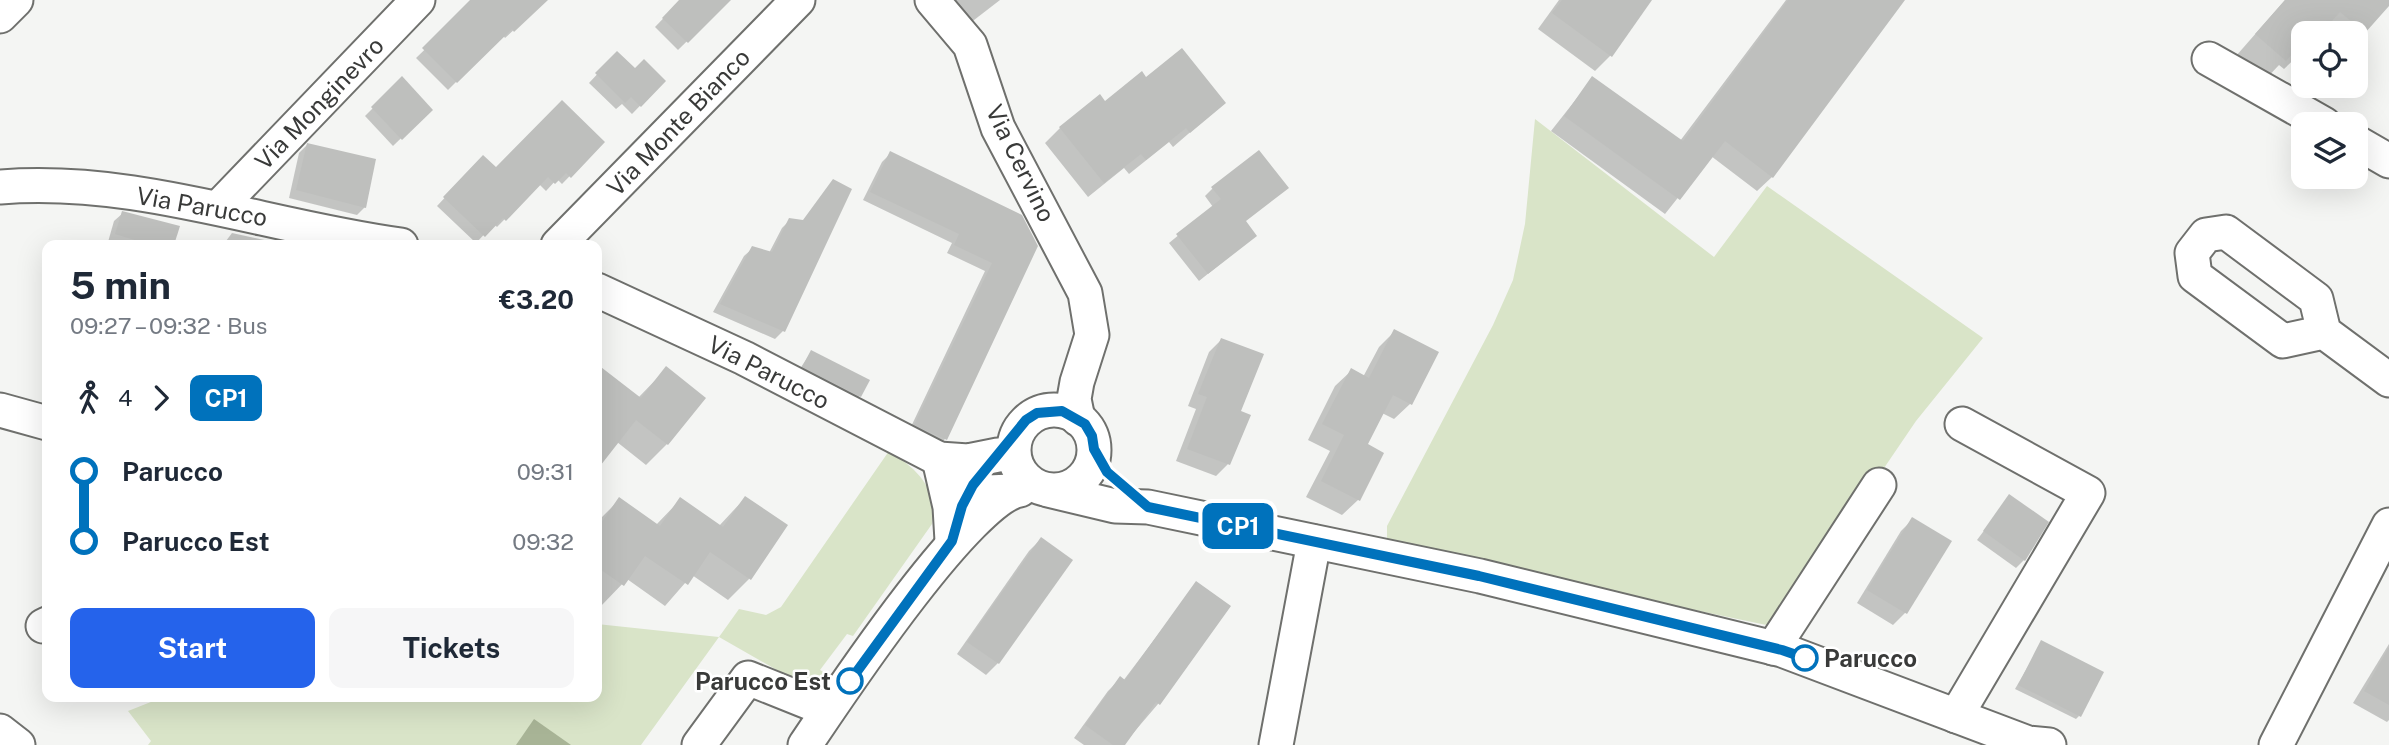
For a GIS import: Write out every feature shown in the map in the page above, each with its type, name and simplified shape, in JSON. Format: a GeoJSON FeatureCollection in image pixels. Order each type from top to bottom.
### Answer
{"type":"FeatureCollection","features":[{"type":"Feature","properties":{"kind":"street"},"geometry":{"type":"LineString","coordinates":[[0,16],[16,0]]}},
{"type":"Feature","properties":{"kind":"street","name":"Via Monginevro"},"geometry":{"type":"LineString","coordinates":[[220,206],[418,0]]}},
{"type":"Feature","properties":{"kind":"street","name":"Via Monte Bianco"},"geometry":{"type":"LineString","coordinates":[[563,240],[798,0]]}},
{"type":"Feature","properties":{"kind":"street","name":"Via Cervino"},"geometry":{"type":"LineString","coordinates":[[933,0],[970,45],[998,128],[1085,293],[1092,335],[1074,399],[1078,419]]}},
{"type":"Feature","properties":{"kind":"street"},"geometry":{"type":"LineString","coordinates":[[2209,59],[2303,112]]}},
{"type":"Feature","properties":{"kind":"street"},"geometry":{"type":"LineString","coordinates":[[2368,149],[2389,161]]}},
{"type":"Feature","properties":{"kind":"street","name":"Via Parucco"},"geometry":{"type":"LineString","coordinates":[[0,187],[92,187],[220,206],[378,240]]}},
{"type":"Feature","properties":{"kind":"street","name":"Via Parucco"},"geometry":{"type":"LineString","coordinates":[[602,292],[744,358],[939,459]]}},
{"type":"Feature","properties":{"kind":"street","name":"Via Cervino"},"geometry":{"type":"LineString","coordinates":[[952,541],[962,506],[973,485],[1015,434],[1078,343],[1086,324],[1085,293]]}},
{"type":"Feature","properties":{"kind":"street"},"geometry":{"type":"LineString","coordinates":[[2324,332],[2389,380]]}},
{"type":"Feature","properties":{"kind":"street"},"geometry":{"type":"LineString","coordinates":[[0,410],[42,422]]}},
{"type":"Feature","properties":{"kind":"street"},"geometry":{"type":"LineString","coordinates":[[939,459],[968,461],[1015,434],[1048,410],[1062,411],[1078,419],[1092,436],[1094,449],[1107,472],[1148,507]]}},
{"type":"Feature","properties":{"kind":"street"},"geometry":{"type":"LineString","coordinates":[[1956,716],[2088,493],[1962,424]]}},
{"type":"Feature","properties":{"kind":"street"},"geometry":{"type":"LineString","coordinates":[[1015,434],[1017,466],[1033,489],[1115,506],[1148,507],[1479,576],[1773,648],[2028,743],[2049,745]]}},
{"type":"Feature","properties":{"kind":"street"},"geometry":{"type":"LineString","coordinates":[[939,459],[954,475],[988,492],[1062,489],[1085,475],[1094,449]]}},
{"type":"Feature","properties":{"kind":"street"},"geometry":{"type":"LineString","coordinates":[[939,459],[950,507],[952,541]]}},
{"type":"Feature","properties":{"kind":"street"},"geometry":{"type":"LineString","coordinates":[[1773,648],[1879,485]]}},
{"type":"Feature","properties":{"kind":"street"},"geometry":{"type":"LineString","coordinates":[[805,745],[952,541],[1033,489]]}},
{"type":"Feature","properties":{"kind":"street"},"geometry":{"type":"LineString","coordinates":[[2276,745],[2389,525]]}},
{"type":"Feature","properties":{"kind":"street"},"geometry":{"type":"LineString","coordinates":[[1276,745],[1314,542]]}},
{"type":"Feature","properties":{"kind":"street"},"geometry":{"type":"LineString","coordinates":[[699,745],[748,678],[828,710]]}},
{"type":"Feature","properties":{"kind":"street"},"geometry":{"type":"LineString","coordinates":[[0,731],[18,745]]}},
{"type":"Feature","properties":{"kind":"shaded area"},"geometry":{"type":"Polygon","coordinates":[[[1535,119],[1714,257],[1767,186],[1983,338],[1916,421],[1776,627],[1392,547],[1387,541],[1387,526],[1493,325],[1513,280],[1525,224],[1535,119]]]}},
{"type":"Feature","properties":{"kind":"shaded area"},"geometry":{"type":"Polygon","coordinates":[[[889,451],[917,473],[931,500],[932,524],[853,636],[847,634],[820,670],[825,673],[812,690],[719,637],[739,609],[766,615],[781,607],[889,451]]]}},
{"type":"Feature","properties":{"kind":"shaded area"},"geometry":{"type":"Polygon","coordinates":[[[602,625],[719,637],[641,745],[148,745],[151,741],[128,711],[151,702],[602,702],[602,625]]]}},
{"type":"Feature","properties":{"kind":"shaded area"},"geometry":{"type":"Polygon","coordinates":[[[534,719],[571,745],[516,745],[534,719]]]}},
{"type":"Feature","properties":{"kind":"building"},"geometry":{"type":"Polygon","coordinates":[[[470,0],[548,0],[514,32],[512,29],[457,83],[422,48],[470,0]]]}},
{"type":"Feature","properties":{"kind":"building"},"geometry":{"type":"Polygon","coordinates":[[[679,0],[731,0],[688,43],[662,18],[679,0]]]}},
{"type":"Feature","properties":{"kind":"building"},"geometry":{"type":"Polygon","coordinates":[[[1562,0],[1652,0],[1612,57],[1552,13],[1562,0]]]}},
{"type":"Feature","properties":{"kind":"building"},"geometry":{"type":"Polygon","coordinates":[[[1788,0],[1905,0],[1773,178],[1725,141],[1680,200],[1564,116],[1592,76],[1683,141],[1788,0]]]}},
{"type":"Feature","properties":{"kind":"building"},"geometry":{"type":"Polygon","coordinates":[[[2285,0],[2389,0],[2389,6],[2368,30],[2368,21],[2351,21],[2340,12],[2332,21],[2291,21],[2291,55],[2286,61],[2255,34],[2285,0]]]}},
{"type":"Feature","properties":{"kind":"building"},"geometry":{"type":"Polygon","coordinates":[[[1182,48],[1226,103],[1190,133],[1186,128],[1146,160],[1141,154],[1104,183],[1059,127],[1100,94],[1105,101],[1142,71],[1146,77],[1182,48]]]}},
{"type":"Feature","properties":{"kind":"building"},"geometry":{"type":"Polygon","coordinates":[[[617,51],[635,68],[644,59],[666,81],[641,107],[631,97],[625,103],[595,73],[617,51]]]}},
{"type":"Feature","properties":{"kind":"building"},"geometry":{"type":"Polygon","coordinates":[[[402,76],[433,110],[402,140],[371,107],[402,76]]]}},
{"type":"Feature","properties":{"kind":"building"},"geometry":{"type":"Polygon","coordinates":[[[562,100],[605,142],[571,178],[566,173],[555,184],[548,177],[506,221],[503,218],[485,237],[443,197],[483,155],[496,167],[562,100]]]}},
{"type":"Feature","properties":{"kind":"building"},"geometry":{"type":"Polygon","coordinates":[[[307,143],[376,159],[366,208],[296,190],[307,143]]]}},
{"type":"Feature","properties":{"kind":"building"},"geometry":{"type":"Polygon","coordinates":[[[1259,150],[1289,188],[1246,221],[1257,236],[1208,274],[1176,234],[1221,199],[1211,187],[1259,150]]]}},
{"type":"Feature","properties":{"kind":"building"},"geometry":{"type":"Polygon","coordinates":[[[890,151],[1022,215],[1038,246],[947,440],[914,425],[992,263],[954,245],[959,234],[870,192],[890,151]]]}},
{"type":"Feature","properties":{"kind":"building"},"geometry":{"type":"Polygon","coordinates":[[[833,179],[852,189],[785,332],[720,304],[752,246],[772,252],[789,218],[803,220],[833,179]]]}},
{"type":"Feature","properties":{"kind":"building"},"geometry":{"type":"Polygon","coordinates":[[[122,211],[180,226],[176,240],[135,240],[115,234],[122,211]]]}},
{"type":"Feature","properties":{"kind":"building"},"geometry":{"type":"Polygon","coordinates":[[[1394,329],[1439,352],[1412,405],[1393,395],[1368,444],[1384,453],[1360,501],[1321,481],[1344,435],[1322,424],[1351,368],[1369,378],[1394,329]]]}},
{"type":"Feature","properties":{"kind":"building"},"geometry":{"type":"Polygon","coordinates":[[[1221,338],[1264,354],[1241,411],[1251,415],[1230,465],[1187,449],[1207,397],[1198,394],[1221,338]]]}},
{"type":"Feature","properties":{"kind":"building"},"geometry":{"type":"Polygon","coordinates":[[[811,350],[870,380],[861,397],[802,367],[811,350]]]}},
{"type":"Feature","properties":{"kind":"building"},"geometry":{"type":"Polygon","coordinates":[[[666,366],[706,398],[668,445],[636,420],[602,464],[602,368],[641,398],[666,366]]]}},
{"type":"Feature","properties":{"kind":"building"},"geometry":{"type":"Polygon","coordinates":[[[2009,494],[2049,522],[2025,561],[1983,531],[2009,494]]]}},
{"type":"Feature","properties":{"kind":"building"},"geometry":{"type":"Polygon","coordinates":[[[745,496],[788,525],[751,580],[710,552],[688,585],[645,556],[624,586],[602,571],[602,522],[619,497],[660,526],[680,497],[723,527],[745,496]]]}},
{"type":"Feature","properties":{"kind":"building"},"geometry":{"type":"Polygon","coordinates":[[[1912,517],[1952,541],[1907,614],[1867,590],[1912,517]]]}},
{"type":"Feature","properties":{"kind":"building"},"geometry":{"type":"Polygon","coordinates":[[[1041,537],[1073,560],[999,664],[967,642],[1041,537]]]}},
{"type":"Feature","properties":{"kind":"building"},"geometry":{"type":"Polygon","coordinates":[[[1196,581],[1231,606],[1160,705],[1156,702],[1125,745],[1113,745],[1085,725],[1120,676],[1125,680],[1196,581]]]}},
{"type":"Feature","properties":{"kind":"building"},"geometry":{"type":"Polygon","coordinates":[[[2041,640],[2104,672],[2081,717],[2018,685],[2041,640]]]}},
{"type":"Feature","properties":{"kind":"building"},"geometry":{"type":"Polygon","coordinates":[[[2389,647],[2389,705],[2364,691],[2389,647]]]}},
{"type":"Feature","properties":{"kind":"bus line","name":"CP1"},"geometry":{"type":"LineString","coordinates":[[850,681],[952,541],[962,506],[973,485],[1026,420],[1048,410],[1074,415],[1085,424],[1092,436],[1094,449],[1107,472],[1129,494],[1148,507],[1479,576],[1782,650],[1805,658]]}},
{"type":"Feature","properties":{"kind":"place","name":"Parucco"},"geometry":{"type":"Point","coordinates":[1805,658]}},
{"type":"Feature","properties":{"kind":"place","name":"Parucco Est"},"geometry":{"type":"Point","coordinates":[850,681]}}]}
